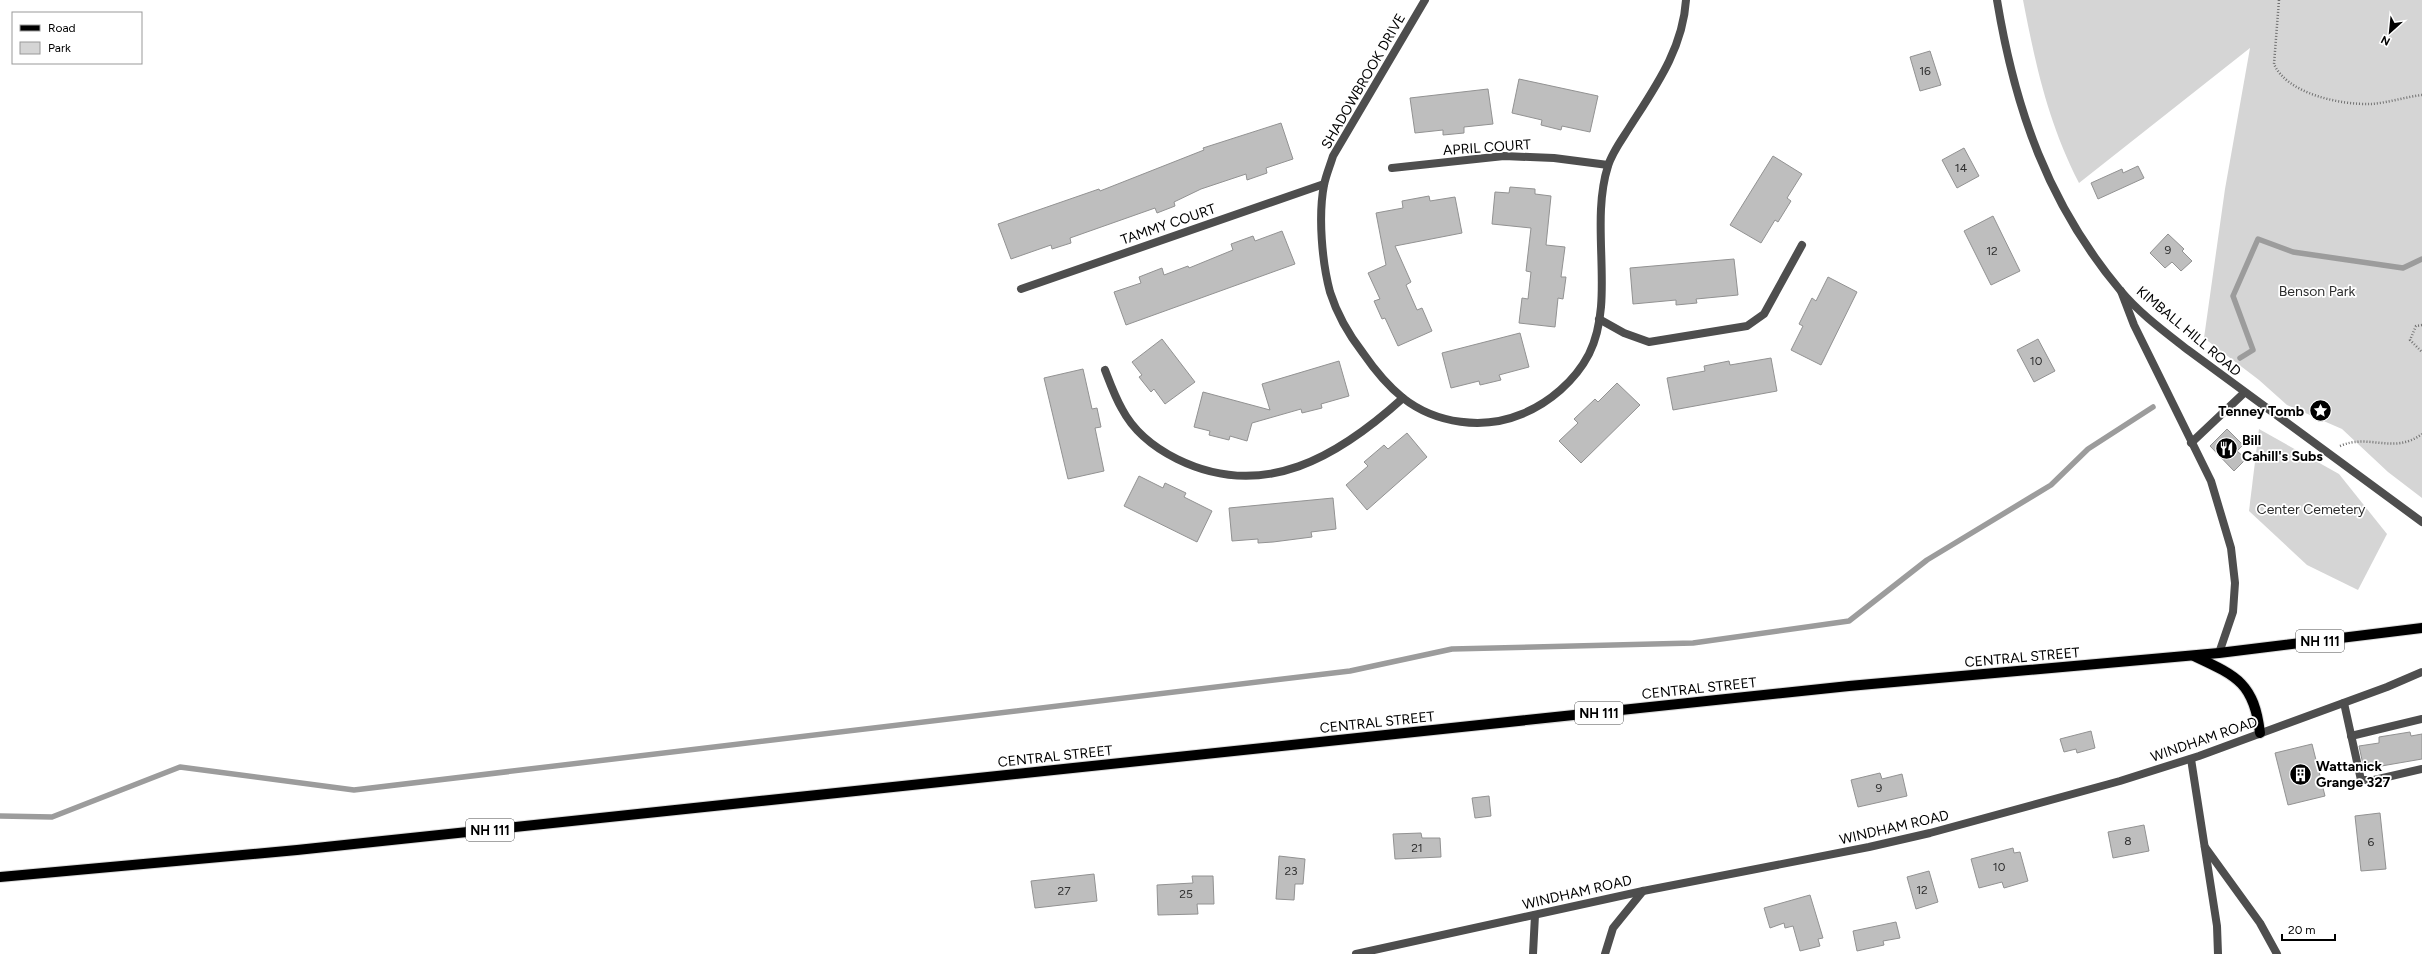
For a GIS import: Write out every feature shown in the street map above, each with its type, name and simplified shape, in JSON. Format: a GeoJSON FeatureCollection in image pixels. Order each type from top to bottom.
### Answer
{"type":"FeatureCollection","features":[{"type":"Feature","properties":{"kind":"main road","name":"CENTRAL STREET"},"geometry":{"type":"LineString","coordinates":[[0,877],[297,850],[1849,686],[2218,653],[2422,628]]}},
{"type":"Feature","properties":{"kind":"main road"},"geometry":{"type":"LineString","coordinates":[[2192,655],[2222,669],[2240,682],[2252,695],[2257,710],[2260,733]]}},
{"type":"Feature","properties":{"kind":"street","name":"SHADOWBROOK DRIVE"},"geometry":{"type":"LineString","coordinates":[[1425,0],[1345,133],[1333,156],[1324,184],[1321,209],[1324,262],[1330,293],[1341,320],[1353,340],[1383,378],[1403,398],[1428,412],[1464,422],[1503,421],[1518,416],[1546,401],[1578,370],[1590,353],[1599,319],[1601,257],[1599,209],[1608,165],[1664,75],[1681,32],[1686,0]]}},
{"type":"Feature","properties":{"kind":"street","name":"KIMBALL HILL ROAD"},"geometry":{"type":"LineString","coordinates":[[1997,0],[2012,78],[2038,157],[2076,230],[2121,291],[2156,324],[2244,393],[2422,522]]}},
{"type":"Feature","properties":{"kind":"street","name":"APRIL COURT"},"geometry":{"type":"LineString","coordinates":[[1392,168],[1504,156],[1554,158],[1608,165]]}},
{"type":"Feature","properties":{"kind":"street","name":"TAMMY COURT"},"geometry":{"type":"LineString","coordinates":[[1021,289],[1324,184]]}},
{"type":"Feature","properties":{"kind":"street"},"geometry":{"type":"LineString","coordinates":[[1599,319],[1624,333],[1649,342],[1747,326],[1764,314],[1802,245]]}},
{"type":"Feature","properties":{"kind":"street"},"geometry":{"type":"LineString","coordinates":[[2121,291],[2134,325],[2191,444],[2211,481],[2231,548],[2235,583],[2233,612],[2218,653]]}},
{"type":"Feature","properties":{"kind":"street"},"geometry":{"type":"LineString","coordinates":[[1105,370],[1122,410],[1148,442],[1166,454],[1202,469],[1243,477],[1285,470],[1333,451],[1370,427],[1403,398]]}},
{"type":"Feature","properties":{"kind":"street"},"geometry":{"type":"LineString","coordinates":[[2191,444],[2244,393]]}},
{"type":"Feature","properties":{"kind":"street","name":"WINDHAM ROAD"},"geometry":{"type":"LineString","coordinates":[[1356,954],[1644,891],[1869,847],[1930,833],[2120,781],[2191,759],[2344,703],[2422,672]]}},
{"type":"Feature","properties":{"kind":"street"},"geometry":{"type":"LineString","coordinates":[[2344,703],[2361,780],[2374,780],[2422,769]]}},
{"type":"Feature","properties":{"kind":"street"},"geometry":{"type":"LineString","coordinates":[[2351,736],[2422,719]]}},
{"type":"Feature","properties":{"kind":"street"},"geometry":{"type":"LineString","coordinates":[[2191,759],[2217,926],[2218,954]]}},
{"type":"Feature","properties":{"kind":"street"},"geometry":{"type":"LineString","coordinates":[[2204,847],[2243,897],[2277,954]]}},
{"type":"Feature","properties":{"kind":"street"},"geometry":{"type":"LineString","coordinates":[[1605,954],[1613,928],[1644,891]]}},
{"type":"Feature","properties":{"kind":"street"},"geometry":{"type":"LineString","coordinates":[[1533,954],[1535,915]]}},
{"type":"Feature","properties":{"kind":"path"},"geometry":{"type":"LineString","coordinates":[[2279,0],[2274,64],[2278,72],[2288,83],[2345,104],[2372,104],[2422,95]]}},
{"type":"Feature","properties":{"kind":"path"},"geometry":{"type":"LineString","coordinates":[[2422,325],[2416,326],[2410,340],[2422,352]]}},
{"type":"Feature","properties":{"kind":"path"},"geometry":{"type":"LineString","coordinates":[[2326,452],[2346,444],[2361,441],[2403,444],[2422,434]]}},
{"type":"Feature","properties":{"kind":"green space","name":"Benson Park"},"geometry":{"type":"Polygon","coordinates":[[[2023,0],[2422,0],[2422,498],[2388,472],[2342,429],[2287,405],[2259,380],[2204,338],[2225,189],[2250,48],[2079,183],[2059,138],[2044,94],[2023,0]]]}},
{"type":"Feature","properties":{"kind":"green space","name":"Center Cemetery"},"geometry":{"type":"Polygon","coordinates":[[[2259,429],[2339,474],[2387,534],[2358,590],[2307,565],[2249,511],[2259,429]]]}},
{"type":"Feature","properties":{"kind":"building"},"geometry":{"type":"Polygon","coordinates":[[[1930,51],[1941,85],[1920,91],[1910,57],[1930,51]]]}},
{"type":"Feature","properties":{"kind":"building"},"geometry":{"type":"Polygon","coordinates":[[[1519,79],[1598,96],[1590,132],[1562,126],[1561,130],[1541,125],[1542,120],[1512,113],[1519,79]]]}},
{"type":"Feature","properties":{"kind":"building"},"geometry":{"type":"Polygon","coordinates":[[[1488,89],[1493,124],[1464,127],[1464,133],[1443,135],[1443,130],[1415,133],[1410,98],[1488,89]]]}},
{"type":"Feature","properties":{"kind":"building"},"geometry":{"type":"Polygon","coordinates":[[[1281,123],[1293,159],[1266,168],[1267,173],[1247,180],[1246,174],[1201,189],[1174,202],[1175,206],[1157,213],[1155,208],[1070,238],[1071,243],[1052,249],[1051,245],[1011,259],[998,224],[1099,189],[1100,191],[1204,150],[1203,148],[1281,123]]]}},
{"type":"Feature","properties":{"kind":"building"},"geometry":{"type":"Polygon","coordinates":[[[1964,148],[1979,176],[1957,188],[1942,160],[1964,148]]]}},
{"type":"Feature","properties":{"kind":"building"},"geometry":{"type":"Polygon","coordinates":[[[1773,156],[1802,174],[1787,198],[1791,201],[1778,222],[1775,220],[1761,243],[1730,225],[1773,156]]]}},
{"type":"Feature","properties":{"kind":"building"},"geometry":{"type":"Polygon","coordinates":[[[2138,166],[2144,178],[2098,199],[2091,183],[2122,169],[2123,173],[2138,166]]]}},
{"type":"Feature","properties":{"kind":"building"},"geometry":{"type":"Polygon","coordinates":[[[1510,187],[1535,189],[1535,194],[1551,196],[1546,245],[1565,247],[1561,277],[1566,277],[1563,299],[1558,298],[1555,327],[1519,323],[1522,298],[1528,299],[1531,272],[1526,271],[1531,228],[1492,224],[1495,192],[1509,193],[1510,187]]]}},
{"type":"Feature","properties":{"kind":"building"},"geometry":{"type":"Polygon","coordinates":[[[1429,196],[1430,201],[1455,197],[1462,233],[1395,246],[1411,282],[1406,285],[1417,310],[1422,308],[1432,331],[1398,346],[1385,318],[1382,319],[1374,301],[1380,299],[1368,273],[1386,265],[1376,213],[1403,208],[1402,201],[1429,196]]]}},
{"type":"Feature","properties":{"kind":"building"},"geometry":{"type":"Polygon","coordinates":[[[1993,216],[2020,271],[1991,285],[1964,231],[1993,216]]]}},
{"type":"Feature","properties":{"kind":"building"},"geometry":{"type":"Polygon","coordinates":[[[1282,231],[1295,264],[1126,325],[1114,292],[1141,283],[1139,277],[1162,268],[1164,275],[1188,266],[1189,268],[1233,250],[1231,244],[1253,236],[1255,241],[1282,231]]]}},
{"type":"Feature","properties":{"kind":"building"},"geometry":{"type":"Polygon","coordinates":[[[2168,234],[2184,249],[2182,251],[2192,261],[2181,271],[2172,262],[2165,268],[2150,253],[2168,234]]]}},
{"type":"Feature","properties":{"kind":"building"},"geometry":{"type":"Polygon","coordinates":[[[1734,259],[1738,295],[1696,299],[1697,303],[1676,305],[1676,300],[1633,304],[1630,268],[1734,259]]]}},
{"type":"Feature","properties":{"kind":"building"},"geometry":{"type":"Polygon","coordinates":[[[1828,277],[1857,292],[1821,365],[1791,350],[1803,326],[1799,324],[1812,298],[1816,301],[1828,277]]]}},
{"type":"Feature","properties":{"kind":"building"},"geometry":{"type":"Polygon","coordinates":[[[1520,333],[1529,367],[1499,375],[1501,380],[1480,385],[1479,381],[1451,388],[1442,353],[1520,333]]]}},
{"type":"Feature","properties":{"kind":"building"},"geometry":{"type":"Polygon","coordinates":[[[1162,339],[1195,382],[1165,404],[1154,389],[1151,392],[1139,377],[1142,375],[1132,362],[1162,339]]]}},
{"type":"Feature","properties":{"kind":"building"},"geometry":{"type":"Polygon","coordinates":[[[2038,339],[2055,371],[2034,382],[2017,350],[2038,339]]]}},
{"type":"Feature","properties":{"kind":"building"},"geometry":{"type":"Polygon","coordinates":[[[1771,358],[1777,391],[1673,410],[1667,378],[1705,371],[1704,366],[1729,361],[1730,365],[1771,358]]]}},
{"type":"Feature","properties":{"kind":"building"},"geometry":{"type":"Polygon","coordinates":[[[1339,361],[1349,396],[1321,404],[1322,408],[1302,413],[1301,409],[1252,423],[1247,441],[1230,436],[1229,440],[1209,435],[1210,431],[1194,427],[1203,392],[1270,410],[1262,384],[1339,361]]]}},
{"type":"Feature","properties":{"kind":"building"},"geometry":{"type":"Polygon","coordinates":[[[1083,369],[1092,409],[1097,408],[1101,427],[1095,428],[1104,471],[1068,479],[1044,378],[1083,369]]]}},
{"type":"Feature","properties":{"kind":"building"},"geometry":{"type":"Polygon","coordinates":[[[1617,383],[1640,405],[1581,463],[1559,441],[1578,423],[1574,419],[1595,399],[1598,402],[1617,383]]]}},
{"type":"Feature","properties":{"kind":"building","name":"Bill Cahill's Subs"},"geometry":{"type":"Polygon","coordinates":[[[2227,429],[2243,445],[2237,451],[2246,459],[2234,471],[2210,446],[2227,429]]]}},
{"type":"Feature","properties":{"kind":"building"},"geometry":{"type":"Polygon","coordinates":[[[1407,433],[1427,457],[1367,510],[1346,485],[1368,466],[1364,462],[1384,445],[1388,449],[1407,433]]]}},
{"type":"Feature","properties":{"kind":"building"},"geometry":{"type":"Polygon","coordinates":[[[1139,476],[1163,488],[1165,483],[1186,493],[1184,497],[1212,511],[1197,542],[1124,506],[1139,476]]]}},
{"type":"Feature","properties":{"kind":"building"},"geometry":{"type":"Polygon","coordinates":[[[1333,498],[1336,529],[1311,532],[1312,537],[1273,542],[1258,543],[1258,539],[1232,541],[1229,508],[1333,498]]]}},
{"type":"Feature","properties":{"kind":"building"},"geometry":{"type":"Polygon","coordinates":[[[2091,731],[2095,748],[2077,753],[2076,749],[2064,752],[2060,739],[2091,731]]]}},
{"type":"Feature","properties":{"kind":"building"},"geometry":{"type":"Polygon","coordinates":[[[2410,732],[2411,736],[2422,734],[2422,759],[2364,769],[2359,746],[2379,743],[2379,737],[2410,732]]]}},
{"type":"Feature","properties":{"kind":"building","name":"Wattanick Grange 327"},"geometry":{"type":"Polygon","coordinates":[[[2312,744],[2325,796],[2288,805],[2275,753],[2312,744]]]}},
{"type":"Feature","properties":{"kind":"building"},"geometry":{"type":"Polygon","coordinates":[[[1880,773],[1882,779],[1902,774],[1907,796],[1858,807],[1851,780],[1880,773]]]}},
{"type":"Feature","properties":{"kind":"building"},"geometry":{"type":"Polygon","coordinates":[[[1489,796],[1491,816],[1475,818],[1472,798],[1489,796]]]}},
{"type":"Feature","properties":{"kind":"building"},"geometry":{"type":"Polygon","coordinates":[[[2380,813],[2386,869],[2361,871],[2355,816],[2380,813]]]}},
{"type":"Feature","properties":{"kind":"building"},"geometry":{"type":"Polygon","coordinates":[[[2144,825],[2149,851],[2113,858],[2108,832],[2144,825]]]}},
{"type":"Feature","properties":{"kind":"building"},"geometry":{"type":"Polygon","coordinates":[[[1421,833],[1422,838],[1440,838],[1441,857],[1395,859],[1393,834],[1421,833]]]}},
{"type":"Feature","properties":{"kind":"building"},"geometry":{"type":"Polygon","coordinates":[[[2013,848],[2014,853],[2020,852],[2028,881],[2004,888],[2002,882],[1979,888],[1971,859],[2013,848]]]}},
{"type":"Feature","properties":{"kind":"building"},"geometry":{"type":"Polygon","coordinates":[[[1279,856],[1305,859],[1303,884],[1295,884],[1294,900],[1276,899],[1279,856]]]}},
{"type":"Feature","properties":{"kind":"building"},"geometry":{"type":"Polygon","coordinates":[[[1929,871],[1938,902],[1916,909],[1907,877],[1929,871]]]}},
{"type":"Feature","properties":{"kind":"building"},"geometry":{"type":"Polygon","coordinates":[[[1094,874],[1097,901],[1035,908],[1031,881],[1094,874]]]}},
{"type":"Feature","properties":{"kind":"building"},"geometry":{"type":"Polygon","coordinates":[[[1192,876],[1213,876],[1214,904],[1197,904],[1198,914],[1158,915],[1157,885],[1193,883],[1192,876]]]}},
{"type":"Feature","properties":{"kind":"building"},"geometry":{"type":"Polygon","coordinates":[[[1810,895],[1823,938],[1818,939],[1820,946],[1800,951],[1793,926],[1785,928],[1784,923],[1770,928],[1764,908],[1810,895]]]}},
{"type":"Feature","properties":{"kind":"building"},"geometry":{"type":"Polygon","coordinates":[[[1896,922],[1900,938],[1883,941],[1884,945],[1857,951],[1853,931],[1896,922]]]}},
{"type":"Feature","properties":{"kind":"waterway"},"geometry":{"type":"LineString","coordinates":[[2240,358],[2253,350],[2233,296],[2258,239],[2293,252],[2403,268],[2422,259]]}},
{"type":"Feature","properties":{"kind":"waterway"},"geometry":{"type":"LineString","coordinates":[[0,816],[52,817],[180,767],[354,790],[1350,671],[1452,649],[1693,643],[1849,621],[1927,560],[2051,485],[2088,449],[2153,407]]}},
{"type":"Feature","properties":{"kind":"place","name":"Tenney Tomb"},"geometry":{"type":"Point","coordinates":[2320,411]}},
{"type":"Feature","properties":{"kind":"place","name":"Bill Cahill's Subs"},"geometry":{"type":"Point","coordinates":[2226,448]}},
{"type":"Feature","properties":{"kind":"place","name":"Wattanick Grange 327"},"geometry":{"type":"Point","coordinates":[2300,774]}}]}
